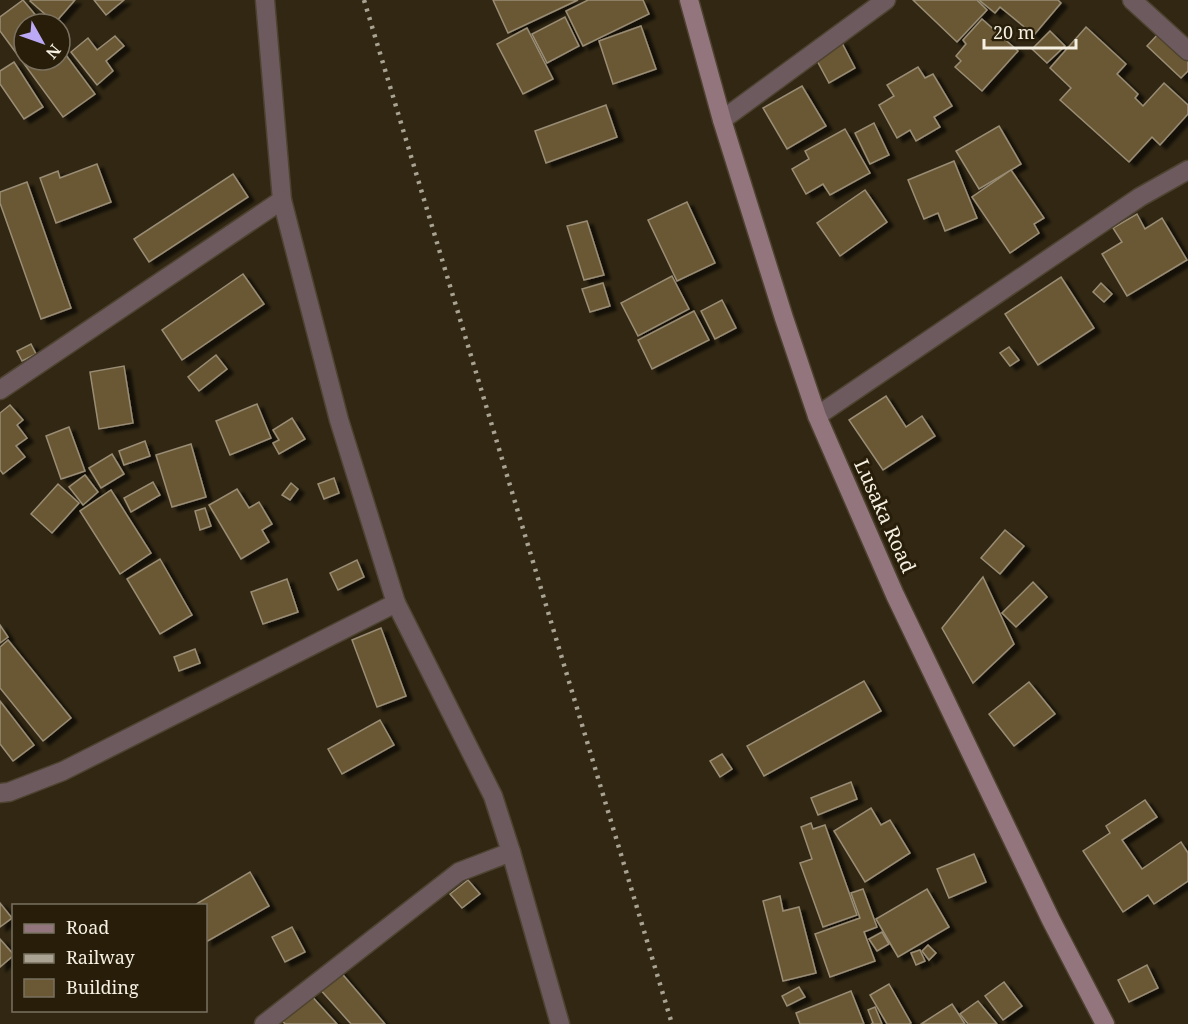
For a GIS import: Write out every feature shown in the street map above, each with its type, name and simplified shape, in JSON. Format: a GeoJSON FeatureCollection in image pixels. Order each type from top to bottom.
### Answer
{"type":"FeatureCollection","features":[{"type":"Feature","properties":{"kind":"street"},"geometry":{"type":"LineString","coordinates":[[265,0],[282,200],[339,420],[396,603],[493,796],[560,1024]]}},
{"type":"Feature","properties":{"kind":"street","name":"Lusaka Road"},"geometry":{"type":"LineString","coordinates":[[689,0],[722,120],[817,416],[900,606],[1051,920],[1105,1024]]}},
{"type":"Feature","properties":{"kind":"street"},"geometry":{"type":"LineString","coordinates":[[722,120],[886,0]]}},
{"type":"Feature","properties":{"kind":"street"},"geometry":{"type":"LineString","coordinates":[[1132,0],[1188,51]]}},
{"type":"Feature","properties":{"kind":"street"},"geometry":{"type":"LineString","coordinates":[[817,416],[1140,197],[1188,170]]}},
{"type":"Feature","properties":{"kind":"street"},"geometry":{"type":"LineString","coordinates":[[0,390],[282,200]]}},
{"type":"Feature","properties":{"kind":"street"},"geometry":{"type":"LineString","coordinates":[[0,793],[9,792],[63,771],[396,603]]}},
{"type":"Feature","properties":{"kind":"street"},"geometry":{"type":"LineString","coordinates":[[264,1024],[459,872],[511,852]]}},
{"type":"Feature","properties":{"kind":"building"},"geometry":{"type":"Polygon","coordinates":[[[23,0],[33,12],[12,12],[12,47],[0,31],[0,17],[23,0]]]}},
{"type":"Feature","properties":{"kind":"building"},"geometry":{"type":"Polygon","coordinates":[[[75,0],[65,12],[42,12],[30,1],[75,0]]]}},
{"type":"Feature","properties":{"kind":"building"},"geometry":{"type":"Polygon","coordinates":[[[94,0],[124,0],[106,15],[94,0]]]}},
{"type":"Feature","properties":{"kind":"building"},"geometry":{"type":"Polygon","coordinates":[[[493,0],[578,0],[508,33],[493,0]]]}},
{"type":"Feature","properties":{"kind":"building"},"geometry":{"type":"Polygon","coordinates":[[[588,0],[643,0],[649,14],[583,46],[566,11],[588,0]]]}},
{"type":"Feature","properties":{"kind":"building"},"geometry":{"type":"Polygon","coordinates":[[[913,0],[977,0],[987,10],[957,42],[913,0]]]}},
{"type":"Feature","properties":{"kind":"building"},"geometry":{"type":"Polygon","coordinates":[[[979,0],[1058,0],[1061,3],[1034,35],[1000,7],[995,13],[979,0]]]}},
{"type":"Feature","properties":{"kind":"building"},"geometry":{"type":"Polygon","coordinates":[[[565,17],[579,46],[547,63],[532,34],[565,17]]]}},
{"type":"Feature","properties":{"kind":"building"},"geometry":{"type":"Polygon","coordinates":[[[982,19],[1018,51],[982,91],[955,67],[961,61],[956,56],[966,44],[963,40],[982,19]]]}},
{"type":"Feature","properties":{"kind":"building"},"geometry":{"type":"Polygon","coordinates":[[[641,26],[656,69],[613,84],[599,41],[641,26]]]}},
{"type":"Feature","properties":{"kind":"building"},"geometry":{"type":"Polygon","coordinates":[[[1086,27],[1126,64],[1117,74],[1138,94],[1135,98],[1143,106],[1164,83],[1188,105],[1188,114],[1160,145],[1152,137],[1129,162],[1060,100],[1071,88],[1050,68],[1086,27]]]}},
{"type":"Feature","properties":{"kind":"building"},"geometry":{"type":"Polygon","coordinates":[[[527,28],[553,79],[523,94],[497,44],[527,28]]]}},
{"type":"Feature","properties":{"kind":"building"},"geometry":{"type":"Polygon","coordinates":[[[1050,31],[1065,46],[1047,63],[1032,49],[1050,31]]]}},
{"type":"Feature","properties":{"kind":"building"},"geometry":{"type":"Polygon","coordinates":[[[1159,33],[1188,60],[1188,71],[1181,78],[1147,46],[1159,33]]]}},
{"type":"Feature","properties":{"kind":"building"},"geometry":{"type":"Polygon","coordinates":[[[115,36],[124,46],[106,61],[113,71],[97,85],[72,51],[88,38],[97,50],[115,36]]]}},
{"type":"Feature","properties":{"kind":"building"},"geometry":{"type":"Polygon","coordinates":[[[841,41],[855,68],[829,83],[814,55],[841,41]]]}},
{"type":"Feature","properties":{"kind":"building"},"geometry":{"type":"Polygon","coordinates":[[[12,63],[12,72],[20,72],[43,107],[24,119],[0,84],[0,71],[12,63]]]}},
{"type":"Feature","properties":{"kind":"building"},"geometry":{"type":"Polygon","coordinates":[[[72,63],[95,94],[63,117],[30,72],[72,72],[72,63]]]}},
{"type":"Feature","properties":{"kind":"building"},"geometry":{"type":"Polygon","coordinates":[[[918,67],[925,78],[933,74],[952,106],[934,117],[940,127],[916,141],[910,130],[897,138],[879,105],[894,96],[887,85],[918,67]]]}},
{"type":"Feature","properties":{"kind":"building"},"geometry":{"type":"Polygon","coordinates":[[[802,86],[826,126],[787,149],[763,108],[802,86]]]}},
{"type":"Feature","properties":{"kind":"building"},"geometry":{"type":"Polygon","coordinates":[[[606,105],[617,137],[546,163],[535,131],[606,105]]]}},
{"type":"Feature","properties":{"kind":"building"},"geometry":{"type":"Polygon","coordinates":[[[874,123],[889,155],[870,164],[855,133],[874,123]]]}},
{"type":"Feature","properties":{"kind":"building"},"geometry":{"type":"Polygon","coordinates":[[[999,126],[1021,164],[979,189],[956,151],[999,126]]]}},
{"type":"Feature","properties":{"kind":"building"},"geometry":{"type":"Polygon","coordinates":[[[845,129],[870,173],[830,195],[823,184],[806,194],[792,169],[809,159],[805,151],[845,129]]]}},
{"type":"Feature","properties":{"kind":"building"},"geometry":{"type":"Polygon","coordinates":[[[954,161],[977,218],[945,231],[938,213],[924,219],[908,180],[954,161]]]}},
{"type":"Feature","properties":{"kind":"building"},"geometry":{"type":"Polygon","coordinates":[[[97,164],[111,202],[56,223],[40,178],[58,171],[60,178],[97,164]]]}},
{"type":"Feature","properties":{"kind":"building"},"geometry":{"type":"Polygon","coordinates":[[[1011,170],[1044,218],[1034,224],[1039,233],[1010,253],[972,197],[1011,170]]]}},
{"type":"Feature","properties":{"kind":"building"},"geometry":{"type":"Polygon","coordinates":[[[233,174],[248,197],[149,262],[134,239],[233,174]]]}},
{"type":"Feature","properties":{"kind":"building"},"geometry":{"type":"Polygon","coordinates":[[[27,182],[71,308],[41,319],[0,203],[0,192],[27,182]]]}},
{"type":"Feature","properties":{"kind":"building"},"geometry":{"type":"Polygon","coordinates":[[[865,190],[887,222],[840,256],[817,223],[865,190]]]}},
{"type":"Feature","properties":{"kind":"building"},"geometry":{"type":"Polygon","coordinates":[[[687,202],[715,263],[677,281],[648,220],[687,202]]]}},
{"type":"Feature","properties":{"kind":"building"},"geometry":{"type":"Polygon","coordinates":[[[1137,214],[1145,229],[1162,218],[1187,260],[1127,296],[1102,254],[1122,242],[1113,228],[1137,214]]]}},
{"type":"Feature","properties":{"kind":"building"},"geometry":{"type":"Polygon","coordinates":[[[587,221],[604,275],[584,280],[567,226],[587,221]]]}},
{"type":"Feature","properties":{"kind":"building"},"geometry":{"type":"Polygon","coordinates":[[[243,274],[264,304],[182,360],[162,330],[243,274]]]}},
{"type":"Feature","properties":{"kind":"building"},"geometry":{"type":"Polygon","coordinates":[[[672,276],[689,309],[638,336],[621,303],[672,276]]]}},
{"type":"Feature","properties":{"kind":"building"},"geometry":{"type":"Polygon","coordinates":[[[1061,277],[1094,328],[1038,365],[1005,314],[1061,277]]]}},
{"type":"Feature","properties":{"kind":"building"},"geometry":{"type":"Polygon","coordinates":[[[603,283],[610,306],[590,312],[582,289],[603,283]]]}},
{"type":"Feature","properties":{"kind":"building"},"geometry":{"type":"Polygon","coordinates":[[[1101,283],[1112,294],[1104,302],[1093,292],[1101,283]]]}},
{"type":"Feature","properties":{"kind":"building"},"geometry":{"type":"Polygon","coordinates":[[[722,300],[736,328],[715,339],[701,311],[722,300]]]}},
{"type":"Feature","properties":{"kind":"building"},"geometry":{"type":"Polygon","coordinates":[[[694,311],[709,340],[652,369],[638,340],[694,311]]]}},
{"type":"Feature","properties":{"kind":"building"},"geometry":{"type":"Polygon","coordinates":[[[31,344],[36,354],[22,361],[17,351],[31,344]]]}},
{"type":"Feature","properties":{"kind":"building"},"geometry":{"type":"Polygon","coordinates":[[[1009,347],[1019,360],[1010,366],[1000,353],[1009,347]]]}},
{"type":"Feature","properties":{"kind":"building"},"geometry":{"type":"Polygon","coordinates":[[[216,355],[227,369],[199,391],[188,377],[216,355]]]}},
{"type":"Feature","properties":{"kind":"building"},"geometry":{"type":"Polygon","coordinates":[[[124,366],[133,423],[99,429],[90,372],[124,366]]]}},
{"type":"Feature","properties":{"kind":"building"},"geometry":{"type":"Polygon","coordinates":[[[886,396],[906,427],[922,416],[935,436],[883,470],[849,420],[886,396]]]}},
{"type":"Feature","properties":{"kind":"building"},"geometry":{"type":"Polygon","coordinates":[[[257,404],[271,438],[230,455],[216,421],[257,404]]]}},
{"type":"Feature","properties":{"kind":"building"},"geometry":{"type":"Polygon","coordinates":[[[10,405],[23,420],[17,425],[27,438],[16,446],[25,457],[3,474],[0,470],[0,413],[10,405]]]}},
{"type":"Feature","properties":{"kind":"building"},"geometry":{"type":"Polygon","coordinates":[[[292,418],[305,439],[279,454],[273,443],[279,440],[273,430],[292,418]]]}},
{"type":"Feature","properties":{"kind":"building"},"geometry":{"type":"Polygon","coordinates":[[[69,427],[85,471],[61,479],[46,436],[69,427]]]}},
{"type":"Feature","properties":{"kind":"building"},"geometry":{"type":"Polygon","coordinates":[[[145,441],[150,456],[124,465],[119,451],[145,441]]]}},
{"type":"Feature","properties":{"kind":"building"},"geometry":{"type":"Polygon","coordinates":[[[191,444],[206,497],[172,507],[156,455],[191,444]]]}},
{"type":"Feature","properties":{"kind":"building"},"geometry":{"type":"Polygon","coordinates":[[[112,454],[124,474],[101,488],[89,468],[112,454]]]}},
{"type":"Feature","properties":{"kind":"building"},"geometry":{"type":"Polygon","coordinates":[[[85,475],[98,492],[83,505],[69,487],[85,475]]]}},
{"type":"Feature","properties":{"kind":"building"},"geometry":{"type":"Polygon","coordinates":[[[334,478],[339,493],[324,499],[318,484],[334,478]]]}},
{"type":"Feature","properties":{"kind":"building"},"geometry":{"type":"Polygon","coordinates":[[[153,482],[160,495],[131,512],[124,498],[153,482]]]}},
{"type":"Feature","properties":{"kind":"building"},"geometry":{"type":"Polygon","coordinates":[[[291,483],[298,489],[290,500],[282,495],[291,483]]]}},
{"type":"Feature","properties":{"kind":"building"},"geometry":{"type":"Polygon","coordinates":[[[58,484],[79,503],[52,533],[31,514],[58,484]]]}},
{"type":"Feature","properties":{"kind":"building"},"geometry":{"type":"Polygon","coordinates":[[[237,489],[249,508],[259,502],[272,524],[262,530],[269,542],[241,559],[209,505],[237,489]]]}},
{"type":"Feature","properties":{"kind":"building"},"geometry":{"type":"Polygon","coordinates":[[[111,490],[151,553],[120,574],[80,511],[111,490]]]}},
{"type":"Feature","properties":{"kind":"building"},"geometry":{"type":"Polygon","coordinates":[[[205,508],[211,526],[200,530],[195,511],[205,508]]]}},
{"type":"Feature","properties":{"kind":"building"},"geometry":{"type":"Polygon","coordinates":[[[1005,530],[1024,546],[1000,574],[981,558],[1005,530]]]}},
{"type":"Feature","properties":{"kind":"building"},"geometry":{"type":"Polygon","coordinates":[[[160,559],[192,615],[160,634],[127,579],[160,559]]]}},
{"type":"Feature","properties":{"kind":"building"},"geometry":{"type":"Polygon","coordinates":[[[357,560],[364,577],[338,590],[330,573],[357,560]]]}},
{"type":"Feature","properties":{"kind":"building"},"geometry":{"type":"Polygon","coordinates":[[[983,577],[1014,644],[973,683],[942,628],[983,577]]]}},
{"type":"Feature","properties":{"kind":"building"},"geometry":{"type":"Polygon","coordinates":[[[287,579],[298,612],[263,624],[251,592],[287,579]]]}},
{"type":"Feature","properties":{"kind":"building"},"geometry":{"type":"Polygon","coordinates":[[[1033,582],[1047,597],[1016,627],[1002,613],[1033,582]]]}},
{"type":"Feature","properties":{"kind":"building"},"geometry":{"type":"Polygon","coordinates":[[[0,625],[8,637],[0,643],[0,625]]]}},
{"type":"Feature","properties":{"kind":"building"},"geometry":{"type":"Polygon","coordinates":[[[381,628],[406,696],[377,707],[352,640],[381,628]]]}},
{"type":"Feature","properties":{"kind":"building"},"geometry":{"type":"Polygon","coordinates":[[[8,640],[71,718],[43,741],[0,688],[0,647],[8,640]]]}},
{"type":"Feature","properties":{"kind":"building"},"geometry":{"type":"Polygon","coordinates":[[[195,649],[200,663],[179,671],[174,657],[195,649]]]}},
{"type":"Feature","properties":{"kind":"building"},"geometry":{"type":"Polygon","coordinates":[[[864,681],[881,711],[764,776],[747,746],[864,681]]]}},
{"type":"Feature","properties":{"kind":"building"},"geometry":{"type":"Polygon","coordinates":[[[1029,682],[1055,714],[1014,746],[989,714],[1029,682]]]}},
{"type":"Feature","properties":{"kind":"building"},"geometry":{"type":"Polygon","coordinates":[[[0,701],[34,745],[13,761],[0,744],[0,701]]]}},
{"type":"Feature","properties":{"kind":"building"},"geometry":{"type":"Polygon","coordinates":[[[380,720],[394,745],[342,774],[328,749],[380,720]]]}},
{"type":"Feature","properties":{"kind":"building"},"geometry":{"type":"Polygon","coordinates":[[[722,754],[732,769],[720,777],[710,761],[722,754]]]}},
{"type":"Feature","properties":{"kind":"building"},"geometry":{"type":"Polygon","coordinates":[[[851,782],[857,799],[818,815],[811,798],[851,782]]]}},
{"type":"Feature","properties":{"kind":"building"},"geometry":{"type":"Polygon","coordinates":[[[1145,800],[1157,817],[1122,840],[1142,869],[1181,842],[1188,853],[1188,881],[1154,904],[1148,895],[1123,912],[1083,851],[1110,833],[1106,826],[1145,800]]]}},
{"type":"Feature","properties":{"kind":"building"},"geometry":{"type":"Polygon","coordinates":[[[871,808],[881,825],[890,820],[910,853],[865,882],[834,831],[871,808]]]}},
{"type":"Feature","properties":{"kind":"building"},"geometry":{"type":"Polygon","coordinates":[[[811,823],[813,829],[825,825],[857,915],[823,927],[800,863],[812,859],[801,827],[811,823]]]}},
{"type":"Feature","properties":{"kind":"building"},"geometry":{"type":"Polygon","coordinates":[[[974,854],[986,882],[949,898],[937,869],[974,854]]]}},
{"type":"Feature","properties":{"kind":"building"},"geometry":{"type":"Polygon","coordinates":[[[250,872],[269,906],[207,941],[207,904],[196,904],[250,872]]]}},
{"type":"Feature","properties":{"kind":"building"},"geometry":{"type":"Polygon","coordinates":[[[468,880],[480,894],[462,908],[450,894],[468,880]]]}},
{"type":"Feature","properties":{"kind":"building"},"geometry":{"type":"Polygon","coordinates":[[[863,889],[877,927],[864,932],[875,961],[830,977],[815,934],[860,918],[851,893],[863,889]]]}},
{"type":"Feature","properties":{"kind":"building"},"geometry":{"type":"Polygon","coordinates":[[[927,889],[949,927],[898,957],[876,919],[927,889]]]}},
{"type":"Feature","properties":{"kind":"building"},"geometry":{"type":"Polygon","coordinates":[[[780,896],[783,911],[799,907],[816,973],[783,981],[763,901],[780,896]]]}},
{"type":"Feature","properties":{"kind":"building"},"geometry":{"type":"Polygon","coordinates":[[[0,903],[12,918],[0,927],[0,903]]]}},
{"type":"Feature","properties":{"kind":"building"},"geometry":{"type":"Polygon","coordinates":[[[292,927],[305,952],[285,962],[272,937],[292,927]]]}},
{"type":"Feature","properties":{"kind":"building"},"geometry":{"type":"Polygon","coordinates":[[[882,932],[889,944],[877,951],[869,939],[882,932]]]}},
{"type":"Feature","properties":{"kind":"building"},"geometry":{"type":"Polygon","coordinates":[[[0,939],[12,953],[12,957],[0,967],[0,939]]]}},
{"type":"Feature","properties":{"kind":"building"},"geometry":{"type":"Polygon","coordinates":[[[928,945],[936,953],[929,960],[922,951],[928,945]]]}},
{"type":"Feature","properties":{"kind":"building"},"geometry":{"type":"Polygon","coordinates":[[[920,950],[925,961],[916,965],[911,953],[920,950]]]}},
{"type":"Feature","properties":{"kind":"building"},"geometry":{"type":"Polygon","coordinates":[[[1147,965],[1158,988],[1129,1002],[1118,980],[1147,965]]]}},
{"type":"Feature","properties":{"kind":"building"},"geometry":{"type":"Polygon","coordinates":[[[338,969],[385,1024],[351,1024],[318,987],[338,969]]]}},
{"type":"Feature","properties":{"kind":"building"},"geometry":{"type":"Polygon","coordinates":[[[1004,982],[1022,1006],[1003,1020],[985,996],[1004,982]]]}},
{"type":"Feature","properties":{"kind":"building"},"geometry":{"type":"Polygon","coordinates":[[[889,984],[911,1023],[887,1024],[870,995],[889,984]]]}},
{"type":"Feature","properties":{"kind":"building"},"geometry":{"type":"Polygon","coordinates":[[[799,987],[805,997],[787,1006],[782,996],[799,987]]]}},
{"type":"Feature","properties":{"kind":"building"},"geometry":{"type":"Polygon","coordinates":[[[851,991],[864,1024],[800,1024],[796,1013],[851,991]]]}},
{"type":"Feature","properties":{"kind":"building"},"geometry":{"type":"Polygon","coordinates":[[[308,992],[337,1024],[285,1024],[280,1018],[308,992]]]}},
{"type":"Feature","properties":{"kind":"building"},"geometry":{"type":"Polygon","coordinates":[[[978,1001],[997,1024],[968,1024],[960,1014],[978,1001]]]}},
{"type":"Feature","properties":{"kind":"building"},"geometry":{"type":"Polygon","coordinates":[[[952,1004],[965,1024],[921,1024],[952,1004]]]}},
{"type":"Feature","properties":{"kind":"building"},"geometry":{"type":"Polygon","coordinates":[[[875,1007],[882,1024],[871,1024],[873,1023],[868,1010],[875,1007]]]}},
{"type":"Feature","properties":{"kind":"railway"},"geometry":{"type":"LineString","coordinates":[[364,0],[672,1024]]}}]}
